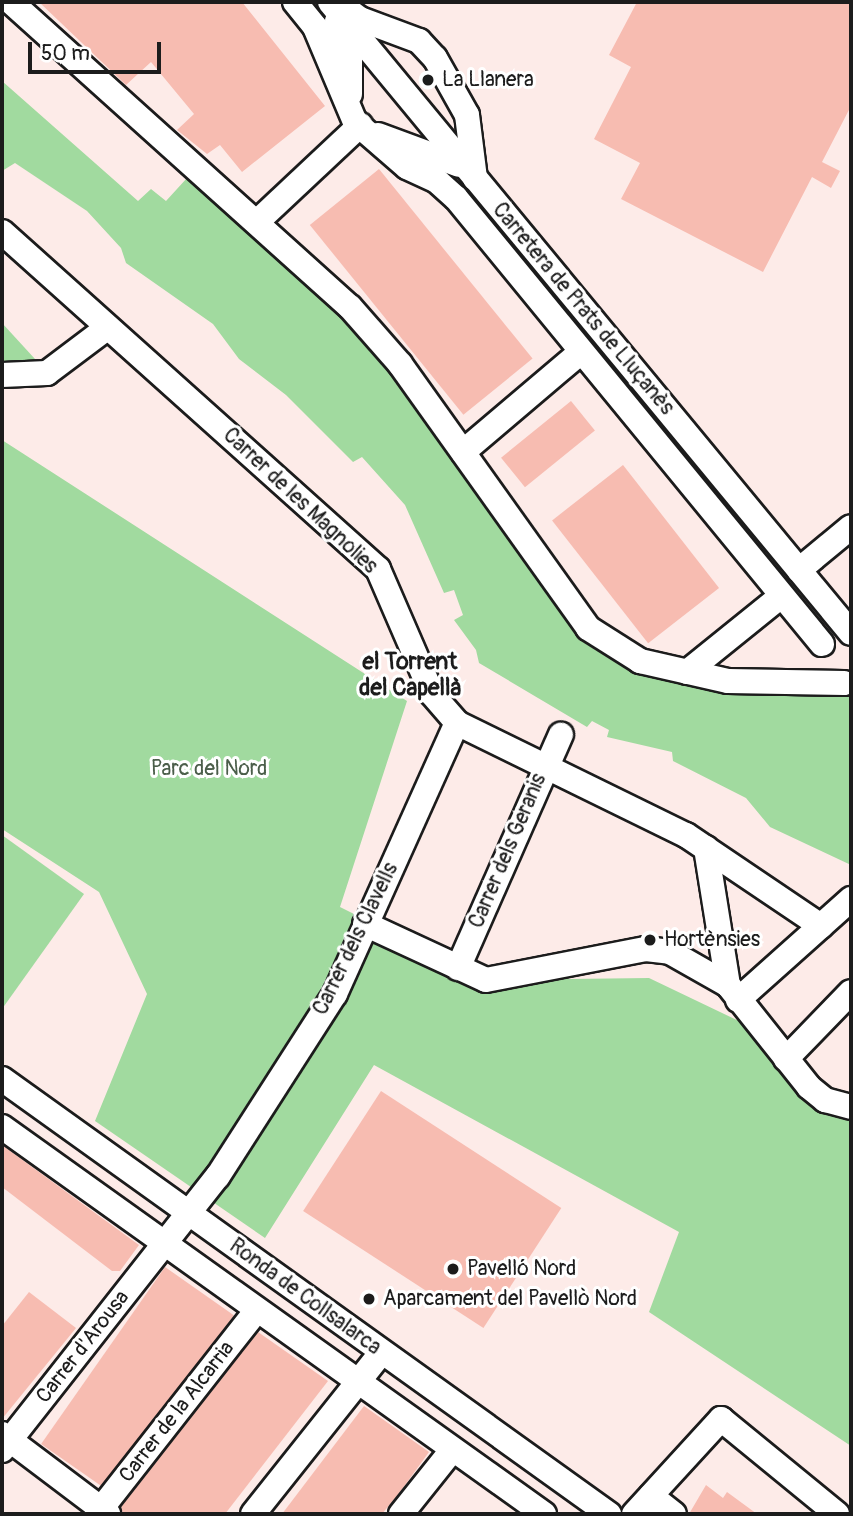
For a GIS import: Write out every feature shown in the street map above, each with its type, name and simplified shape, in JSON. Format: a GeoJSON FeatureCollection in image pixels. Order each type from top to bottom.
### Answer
{"type":"FeatureCollection","features":[{"type":"Feature","properties":{"kind":"street"},"geometry":{"type":"LineString","coordinates":[[11,2],[258,220],[350,307],[463,452],[588,628],[640,662],[728,681],[847,684]]}},
{"type":"Feature","properties":{"kind":"street","name":"Carretera de Prats de Lluçanès"},"geometry":{"type":"LineString","coordinates":[[295,2],[315,27],[350,114],[407,167],[437,181],[456,198],[780,597],[822,644],[826,666],[847,684]]}},
{"type":"Feature","properties":{"kind":"street"},"geometry":{"type":"LineString","coordinates":[[328,2],[344,37],[350,92],[360,125]]}},
{"type":"Feature","properties":{"kind":"street","name":"Carretera de Prats de Lluçanès"},"geometry":{"type":"LineString","coordinates":[[328,2],[799,570],[847,621],[822,644]]}},
{"type":"Feature","properties":{"kind":"street"},"geometry":{"type":"LineString","coordinates":[[336,2],[360,19],[409,37],[435,58],[461,97],[475,178]]}},
{"type":"Feature","properties":{"kind":"street"},"geometry":{"type":"LineString","coordinates":[[350,92],[364,43],[409,37]]}},
{"type":"Feature","properties":{"kind":"street"},"geometry":{"type":"LineString","coordinates":[[258,220],[360,125]]}},
{"type":"Feature","properties":{"kind":"street"},"geometry":{"type":"LineString","coordinates":[[360,125],[445,158],[475,178]]}},
{"type":"Feature","properties":{"kind":"street","name":"Carrer de les Magnolies"},"geometry":{"type":"LineString","coordinates":[[2,232],[378,569],[432,694],[457,723],[706,848],[821,926]]}},
{"type":"Feature","properties":{"kind":"street"},"geometry":{"type":"LineString","coordinates":[[2,376],[47,373],[107,328]]}},
{"type":"Feature","properties":{"kind":"street"},"geometry":{"type":"LineString","coordinates":[[463,452],[581,352]]}},
{"type":"Feature","properties":{"kind":"street"},"geometry":{"type":"LineString","coordinates":[[799,570],[851,527]]}},
{"type":"Feature","properties":{"kind":"street"},"geometry":{"type":"LineString","coordinates":[[687,672],[780,597]]}},
{"type":"Feature","properties":{"kind":"street","name":"Carrer dels Clavells"},"geometry":{"type":"LineString","coordinates":[[164,1244],[186,1211],[218,1176],[335,994],[457,723]]}},
{"type":"Feature","properties":{"kind":"street","name":"Carrer dels Geranis"},"geometry":{"type":"LineString","coordinates":[[458,968],[545,766],[561,735]]}},
{"type":"Feature","properties":{"kind":"street"},"geometry":{"type":"LineString","coordinates":[[706,848],[733,993]]}},
{"type":"Feature","properties":{"kind":"street"},"geometry":{"type":"LineString","coordinates":[[733,993],[821,926],[851,899]]}},
{"type":"Feature","properties":{"kind":"street"},"geometry":{"type":"LineString","coordinates":[[365,924],[458,968],[499,979],[657,949],[733,993],[786,1059],[825,1100],[851,1107]]}},
{"type":"Feature","properties":{"kind":"street"},"geometry":{"type":"LineString","coordinates":[[786,1059],[851,992]]}},
{"type":"Feature","properties":{"kind":"street","name":"Ronda de Collsalarca"},"geometry":{"type":"LineString","coordinates":[[2,1079],[609,1514]]}},
{"type":"Feature","properties":{"kind":"street","name":"Ronda de Collsalarca"},"geometry":{"type":"LineString","coordinates":[[2,1127],[256,1311],[544,1514]]}},
{"type":"Feature","properties":{"kind":"street","name":"Carrer d'Arousa"},"geometry":{"type":"LineString","coordinates":[[4,1441],[164,1244]]}},
{"type":"Feature","properties":{"kind":"street","name":"Carrer de la Alcarria"},"geometry":{"type":"LineString","coordinates":[[102,1513],[256,1311]]}},
{"type":"Feature","properties":{"kind":"street"},"geometry":{"type":"LineString","coordinates":[[253,1514],[381,1353]]}},
{"type":"Feature","properties":{"kind":"street"},"geometry":{"type":"LineString","coordinates":[[634,1514],[721,1419],[837,1514]]}},
{"type":"Feature","properties":{"kind":"street"},"geometry":{"type":"LineString","coordinates":[[4,1441],[102,1513]]}},
{"type":"Feature","properties":{"kind":"street"},"geometry":{"type":"LineString","coordinates":[[401,1514],[452,1450]]}},
{"type":"Feature","properties":{"kind":"street"},"geometry":{"type":"LineString","coordinates":[[520,1498],[542,1467]]}},
{"type":"Feature","properties":{"kind":"street"},"geometry":{"type":"LineString","coordinates":[[650,1496],[674,1514]]}},
{"type":"Feature","properties":{"kind":"green space"},"geometry":{"type":"Polygon","coordinates":[[[2,81],[138,201],[151,189],[166,201],[198,166],[350,307],[614,648],[851,696],[851,865],[770,827],[746,798],[673,761],[672,752],[607,737],[609,730],[592,721],[587,727],[479,663],[476,650],[454,620],[463,615],[454,590],[444,593],[405,505],[362,457],[353,462],[286,395],[239,359],[213,324],[126,263],[121,248],[87,211],[15,163],[2,171],[2,81]]]}},
{"type":"Feature","properties":{"kind":"green space"},"geometry":{"type":"Polygon","coordinates":[[[2,323],[35,359],[25,369],[2,364],[2,323]]]}},
{"type":"Feature","properties":{"kind":"green space","name":"Parc del Nord"},"geometry":{"type":"Polygon","coordinates":[[[2,440],[407,701],[340,907],[486,980],[649,978],[766,1034],[832,1103],[851,1104],[851,1446],[649,1312],[679,1232],[374,1065],[265,1238],[95,1121],[147,994],[99,892],[2,829],[2,440]]]}},
{"type":"Feature","properties":{"kind":"green space"},"geometry":{"type":"Polygon","coordinates":[[[2,835],[84,894],[2,1009],[2,835]]]}},
{"type":"Feature","properties":{"kind":"building"},"geometry":{"type":"Polygon","coordinates":[[[39,2],[242,2],[325,106],[242,172],[220,145],[207,154],[177,130],[194,114],[151,62],[126,85],[39,2]]]}},
{"type":"Feature","properties":{"kind":"building"},"geometry":{"type":"Polygon","coordinates":[[[637,2],[851,2],[851,106],[822,162],[840,171],[831,188],[812,177],[763,272],[621,199],[640,163],[594,139],[631,67],[609,55],[637,2]]]}},
{"type":"Feature","properties":{"kind":"building"},"geometry":{"type":"Polygon","coordinates":[[[379,169],[533,359],[463,415],[310,225],[379,169]]]}},
{"type":"Feature","properties":{"kind":"building"},"geometry":{"type":"Polygon","coordinates":[[[571,401],[595,431],[525,487],[501,458],[571,401]]]}},
{"type":"Feature","properties":{"kind":"building"},"geometry":{"type":"Polygon","coordinates":[[[623,465],[719,588],[648,643],[552,520],[623,465]]]}},
{"type":"Feature","properties":{"kind":"building","name":"Pavelló Nord"},"geometry":{"type":"Polygon","coordinates":[[[381,1091],[561,1208],[483,1328],[303,1211],[381,1091]]]}},
{"type":"Feature","properties":{"kind":"building"},"geometry":{"type":"Polygon","coordinates":[[[2,1145],[139,1245],[120,1271],[112,1271],[2,1187],[2,1145]]]}},
{"type":"Feature","properties":{"kind":"building"},"geometry":{"type":"Polygon","coordinates":[[[165,1267],[234,1315],[110,1492],[41,1444],[165,1267]]]}},
{"type":"Feature","properties":{"kind":"building"},"geometry":{"type":"Polygon","coordinates":[[[29,1292],[76,1328],[2,1419],[2,1326],[29,1292]]]}},
{"type":"Feature","properties":{"kind":"building"},"geometry":{"type":"Polygon","coordinates":[[[258,1332],[328,1381],[225,1514],[123,1514],[121,1507],[258,1332]]]}},
{"type":"Feature","properties":{"kind":"building"},"geometry":{"type":"Polygon","coordinates":[[[364,1406],[429,1452],[400,1492],[382,1514],[282,1514],[364,1406]]]}},
{"type":"Feature","properties":{"kind":"building"},"geometry":{"type":"Polygon","coordinates":[[[706,1485],[723,1498],[727,1492],[757,1514],[689,1514],[706,1485]]]}},
{"type":"Feature","properties":{"kind":"place","name":"La Llanera"},"geometry":{"type":"Point","coordinates":[428,80]}},
{"type":"Feature","properties":{"kind":"place","name":"Hortènsies"},"geometry":{"type":"Point","coordinates":[650,940]}},
{"type":"Feature","properties":{"kind":"place","name":"Pavelló Nord"},"geometry":{"type":"Point","coordinates":[453,1269]}},
{"type":"Feature","properties":{"kind":"place","name":"Aparcament del Pavellò Nord"},"geometry":{"type":"Point","coordinates":[369,1299]}},
{"type":"Feature","properties":{"kind":"district","name":"el Torrent del Capellà"},"geometry":{"type":"Point","coordinates":[410,675]}}]}
